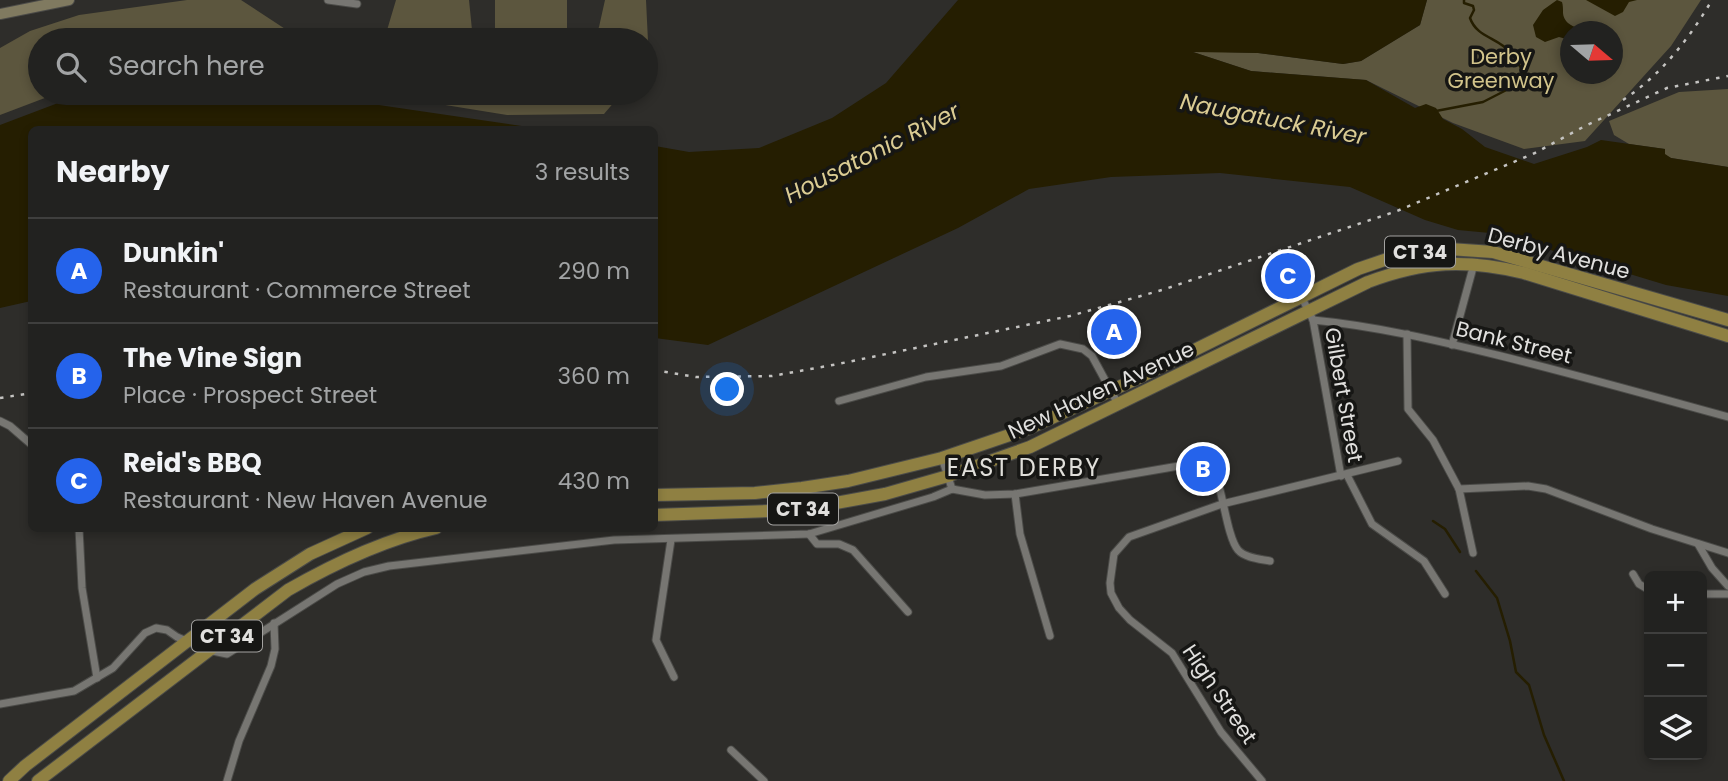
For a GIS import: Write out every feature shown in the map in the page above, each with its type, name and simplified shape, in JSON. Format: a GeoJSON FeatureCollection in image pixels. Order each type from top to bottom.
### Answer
{"type":"FeatureCollection","features":[{"type":"Feature","properties":{"kind":"highway","name":"Derby Avenue"},"geometry":{"type":"LineString","coordinates":[[1302,298],[1358,269],[1399,255],[1450,248],[1493,252],[1676,321],[1728,337]]}},
{"type":"Feature","properties":{"kind":"highway","name":"Derby Avenue"},"geometry":{"type":"LineString","coordinates":[[1311,316],[1368,282],[1401,270],[1447,263],[1474,263],[1543,272],[1728,320]]}},
{"type":"Feature","properties":{"kind":"highway","name":"New Haven Avenue"},"geometry":{"type":"LineString","coordinates":[[658,495],[755,493],[802,488],[848,481],[942,458],[1030,428],[1302,298]]}},
{"type":"Feature","properties":{"kind":"highway"},"geometry":{"type":"LineString","coordinates":[[1676,321],[1680,307]]}},
{"type":"Feature","properties":{"kind":"highway","name":"New Haven Avenue"},"geometry":{"type":"LineString","coordinates":[[658,515],[798,510],[950,483],[1311,316]]}},
{"type":"Feature","properties":{"kind":"highway","name":"CT 34"},"geometry":{"type":"LineString","coordinates":[[9,781],[255,589],[310,554],[358,532]]}},
{"type":"Feature","properties":{"kind":"highway","name":"CT 34"},"geometry":{"type":"LineString","coordinates":[[38,781],[288,590],[319,572],[372,548],[423,532]]}},
{"type":"Feature","properties":{"kind":"main road"},"geometry":{"type":"LineString","coordinates":[[0,13],[69,0]]}},
{"type":"Feature","properties":{"kind":"street"},"geometry":{"type":"LineString","coordinates":[[328,0],[357,4]]}},
{"type":"Feature","properties":{"kind":"street"},"geometry":{"type":"LineString","coordinates":[[1452,345],[1474,263]]}},
{"type":"Feature","properties":{"kind":"street"},"geometry":{"type":"LineString","coordinates":[[1302,298],[1311,316]]}},
{"type":"Feature","properties":{"kind":"street","name":"Bank Street"},"geometry":{"type":"LineString","coordinates":[[1311,316],[1407,334],[1587,377],[1728,417]]}},
{"type":"Feature","properties":{"kind":"street","name":"Gilbert Street"},"geometry":{"type":"LineString","coordinates":[[1311,316],[1344,475],[1373,524],[1424,561],[1445,594]]}},
{"type":"Feature","properties":{"kind":"street"},"geometry":{"type":"LineString","coordinates":[[1407,334],[1408,409],[1433,440],[1459,489],[1473,553]]}},
{"type":"Feature","properties":{"kind":"street"},"geometry":{"type":"LineString","coordinates":[[839,401],[926,377],[1001,366],[1060,344],[1088,352],[1096,361],[1118,404]]}},
{"type":"Feature","properties":{"kind":"street"},"geometry":{"type":"LineString","coordinates":[[0,421],[28,442]]}},
{"type":"Feature","properties":{"kind":"street"},"geometry":{"type":"LineString","coordinates":[[942,458],[950,483],[970,494],[1015,494],[1204,460],[1214,466],[1222,504],[1238,550],[1249,557],[1270,561]]}},
{"type":"Feature","properties":{"kind":"street","name":"High Street"},"geometry":{"type":"LineString","coordinates":[[1262,781],[1221,732],[1172,653],[1119,608],[1111,593],[1110,583],[1114,554],[1129,537],[1222,504],[1398,461]]}},
{"type":"Feature","properties":{"kind":"street"},"geometry":{"type":"LineString","coordinates":[[0,705],[74,691],[121,661],[139,639],[156,628],[167,630],[208,650],[227,654],[337,584],[364,572],[389,566],[614,540],[809,534],[933,497],[950,483]]}},
{"type":"Feature","properties":{"kind":"street"},"geometry":{"type":"LineString","coordinates":[[1459,489],[1528,486],[1546,489],[1652,529],[1728,552]]}},
{"type":"Feature","properties":{"kind":"street"},"geometry":{"type":"LineString","coordinates":[[1015,494],[1023,546],[1050,636]]}},
{"type":"Feature","properties":{"kind":"street"},"geometry":{"type":"LineString","coordinates":[[79,532],[82,588],[97,678]]}},
{"type":"Feature","properties":{"kind":"street"},"geometry":{"type":"LineString","coordinates":[[809,534],[817,544],[839,544],[853,550],[908,612]]}},
{"type":"Feature","properties":{"kind":"street"},"geometry":{"type":"LineString","coordinates":[[671,540],[656,640],[674,677]]}},
{"type":"Feature","properties":{"kind":"street"},"geometry":{"type":"LineString","coordinates":[[1697,543],[1712,568],[1728,586]]}},
{"type":"Feature","properties":{"kind":"street"},"geometry":{"type":"LineString","coordinates":[[1633,574],[1644,587]]}},
{"type":"Feature","properties":{"kind":"street"},"geometry":{"type":"LineString","coordinates":[[1707,594],[1728,594]]}},
{"type":"Feature","properties":{"kind":"street"},"geometry":{"type":"LineString","coordinates":[[227,781],[239,741],[271,666],[275,649],[274,623]]}},
{"type":"Feature","properties":{"kind":"street"},"geometry":{"type":"LineString","coordinates":[[731,750],[764,781]]}},
{"type":"Feature","properties":{"kind":"green space"},"geometry":{"type":"Polygon","coordinates":[[[187,0],[241,0],[284,28],[39,28],[79,15],[187,0]]]}},
{"type":"Feature","properties":{"kind":"green space"},"geometry":{"type":"Polygon","coordinates":[[[396,0],[469,0],[472,28],[388,28],[396,0]]]}},
{"type":"Feature","properties":{"kind":"green space"},"geometry":{"type":"Polygon","coordinates":[[[495,0],[567,0],[567,28],[495,28],[495,0]]]}},
{"type":"Feature","properties":{"kind":"green space"},"geometry":{"type":"Polygon","coordinates":[[[605,0],[646,0],[647,28],[599,27],[605,0]]]}},
{"type":"Feature","properties":{"kind":"green space","name":"Derby Greenway"},"geometry":{"type":"Polygon","coordinates":[[[1427,0],[1701,0],[1671,46],[1585,141],[1524,149],[1453,123],[1366,80],[1251,71],[1190,51],[1258,53],[1343,64],[1361,61],[1420,25],[1427,0]]]}},
{"type":"Feature","properties":{"kind":"green space"},"geometry":{"type":"Polygon","coordinates":[[[28,32],[28,104],[0,115],[0,48],[28,32]]]}},
{"type":"Feature","properties":{"kind":"green space"},"geometry":{"type":"Polygon","coordinates":[[[1728,89],[1728,167],[1671,158],[1665,155],[1665,149],[1629,144],[1614,135],[1609,121],[1679,92],[1728,89]]]}},
{"type":"Feature","properties":{"kind":"green space"},"geometry":{"type":"Polygon","coordinates":[[[445,105],[612,105],[604,114],[507,115],[445,105]]]}},
{"type":"Feature","properties":{"kind":"water"},"geometry":{"type":"Polygon","coordinates":[[[958,0],[1427,0],[1420,25],[1361,61],[1343,64],[1258,53],[1193,52],[1251,71],[1366,80],[1415,108],[1426,104],[1436,108],[1443,119],[1462,129],[1485,147],[1534,164],[1601,140],[1665,149],[1665,154],[1671,158],[1728,167],[1728,296],[1666,285],[1511,238],[1458,230],[1425,220],[1350,187],[1220,173],[1111,177],[1029,189],[958,228],[708,345],[658,338],[658,147],[689,152],[759,148],[832,118],[886,83],[958,0]]]}},
{"type":"Feature","properties":{"kind":"water"},"geometry":{"type":"Polygon","coordinates":[[[1557,0],[1562,2],[1567,21],[1560,21],[1560,37],[1545,42],[1536,37],[1533,25],[1543,10],[1557,0]]]}},
{"type":"Feature","properties":{"kind":"water"},"geometry":{"type":"Polygon","coordinates":[[[1586,0],[1637,0],[1629,2],[1623,12],[1615,16],[1586,0]]]}},
{"type":"Feature","properties":{"kind":"water"},"geometry":{"type":"Polygon","coordinates":[[[53,105],[379,105],[522,126],[28,126],[28,302],[0,308],[0,125],[53,105]]]}},
{"type":"Feature","properties":{"kind":"waterway"},"geometry":{"type":"LineString","coordinates":[[1436,111],[1483,102],[1524,81],[1526,76],[1506,48],[1473,25],[1470,18],[1473,6],[1464,3],[1464,0]]}},
{"type":"Feature","properties":{"kind":"waterway"},"geometry":{"type":"LineString","coordinates":[[1433,521],[1445,529],[1460,552]]}},
{"type":"Feature","properties":{"kind":"waterway"},"geometry":{"type":"LineString","coordinates":[[1476,571],[1497,598],[1516,672],[1529,685],[1544,735],[1564,781]]}},
{"type":"Feature","properties":{"kind":"railway"},"geometry":{"type":"LineString","coordinates":[[1623,100],[1662,68],[1694,29],[1712,0]]}},
{"type":"Feature","properties":{"kind":"railway"},"geometry":{"type":"LineString","coordinates":[[658,371],[696,377],[772,376],[1070,316],[1162,290],[1397,211],[1535,153],[1585,126],[1667,88],[1728,76]]}},
{"type":"Feature","properties":{"kind":"railway"},"geometry":{"type":"LineString","coordinates":[[0,398],[28,394]]}},
{"type":"Feature","properties":{"kind":"place","name":"Reid's BBQ"},"geometry":{"type":"Point","coordinates":[1288,276]}},
{"type":"Feature","properties":{"kind":"place","name":"Dunkin'"},"geometry":{"type":"Point","coordinates":[1114,332]}},
{"type":"Feature","properties":{"kind":"place","name":"The Vine Sign"},"geometry":{"type":"Point","coordinates":[1203,469]}},
{"type":"Feature","properties":{"kind":"district","name":"EAST DERBY"},"geometry":{"type":"Point","coordinates":[1024,467]}},
{"type":"Feature","properties":{"kind":"water label","name":"Naugatuck River"},"geometry":{"type":"Point","coordinates":[1273,119]}},
{"type":"Feature","properties":{"kind":"water label","name":"Housatonic River"},"geometry":{"type":"Point","coordinates":[872,153]}}]}
